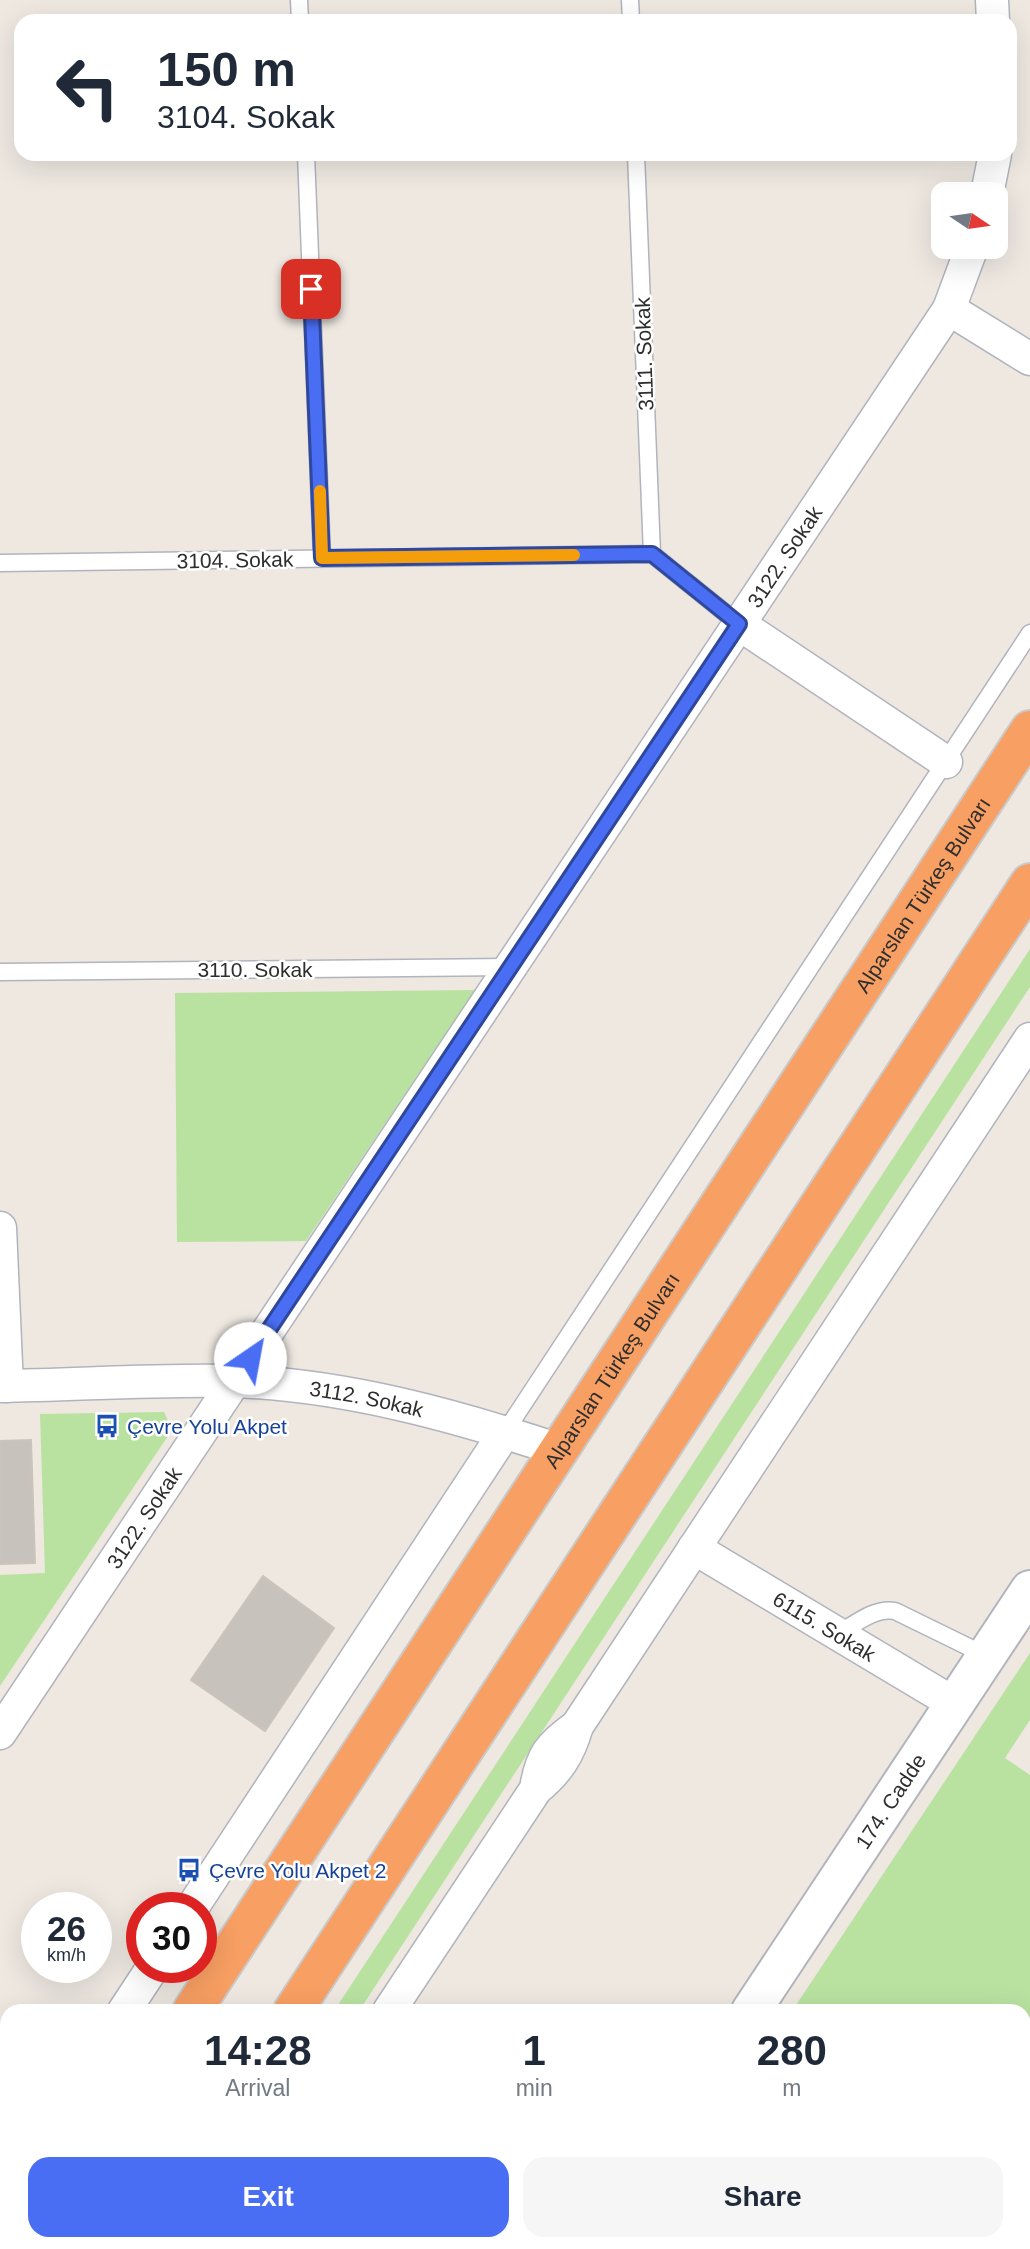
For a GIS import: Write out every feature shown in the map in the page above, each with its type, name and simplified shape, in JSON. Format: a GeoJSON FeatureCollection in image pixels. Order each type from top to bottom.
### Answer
{"type":"FeatureCollection","features":[{"type":"Feature","properties":{"kind":"highway","name":"Alparslan Türkeş Bulvarı"},"geometry":{"type":"LineString","coordinates":[[197,2004],[1030,730]]}},
{"type":"Feature","properties":{"kind":"highway"},"geometry":{"type":"LineString","coordinates":[[298,2004],[1030,883]]}},
{"type":"Feature","properties":{"kind":"street"},"geometry":{"type":"LineString","coordinates":[[989,182],[994,161]]}},
{"type":"Feature","properties":{"kind":"street","name":"3122. Sokak"},"geometry":{"type":"LineString","coordinates":[[0,1732],[949,309],[968,259]]}},
{"type":"Feature","properties":{"kind":"street"},"geometry":{"type":"LineString","coordinates":[[949,309],[1030,359]]}},
{"type":"Feature","properties":{"kind":"street"},"geometry":{"type":"LineString","coordinates":[[739,624],[946,762]]}},
{"type":"Feature","properties":{"kind":"street"},"geometry":{"type":"LineString","coordinates":[[394,2004],[536,1788],[559,1768],[572,1743],[577,1726],[1030,1039]]}},
{"type":"Feature","properties":{"kind":"street"},"geometry":{"type":"LineString","coordinates":[[0,1228],[4,1386]]}},
{"type":"Feature","properties":{"kind":"street","name":"3112. Sokak"},"geometry":{"type":"LineString","coordinates":[[4,1386],[234,1381],[315,1390],[378,1399],[505,1432],[559,1450]]}},
{"type":"Feature","properties":{"kind":"street"},"geometry":{"type":"LineString","coordinates":[[203,1892],[505,1432]]}},
{"type":"Feature","properties":{"kind":"street","name":"6115. Sokak"},"geometry":{"type":"LineString","coordinates":[[694,1548],[955,1704]]}},
{"type":"Feature","properties":{"kind":"street","name":"174. Cadde"},"geometry":{"type":"LineString","coordinates":[[756,2004],[1030,1590]]}},
{"type":"Feature","properties":{"kind":"street"},"geometry":{"type":"LineString","coordinates":[[129,2004],[142,1983]]}},
{"type":"Feature","properties":{"kind":"lane"},"geometry":{"type":"LineString","coordinates":[[306,161],[322,558]]}},
{"type":"Feature","properties":{"kind":"lane","name":"3111. Sokak"},"geometry":{"type":"LineString","coordinates":[[636,161],[652,554]]}},
{"type":"Feature","properties":{"kind":"lane"},"geometry":{"type":"LineString","coordinates":[[652,554],[739,624]]}},
{"type":"Feature","properties":{"kind":"lane","name":"3104. Sokak"},"geometry":{"type":"LineString","coordinates":[[0,563],[652,554]]}},
{"type":"Feature","properties":{"kind":"lane"},"geometry":{"type":"LineString","coordinates":[[505,1432],[1030,634]]}},
{"type":"Feature","properties":{"kind":"lane","name":"3110. Sokak"},"geometry":{"type":"LineString","coordinates":[[0,971],[510,967]]}},
{"type":"Feature","properties":{"kind":"lane"},"geometry":{"type":"LineString","coordinates":[[838,1634],[887,1609],[987,1656]]}},
{"type":"Feature","properties":{"kind":"green space"},"geometry":{"type":"Polygon","coordinates":[[[1030,949],[1030,987],[364,2004],[339,2004],[1030,949]]]}},
{"type":"Feature","properties":{"kind":"green space"},"geometry":{"type":"Polygon","coordinates":[[[475,990],[306,1241],[177,1242],[175,993],[475,990]]]}},
{"type":"Feature","properties":{"kind":"green space"},"geometry":{"type":"Polygon","coordinates":[[[164,1412],[172,1430],[0,1686],[0,1575],[45,1573],[40,1414],[164,1412]]]}},
{"type":"Feature","properties":{"kind":"green space"},"geometry":{"type":"Polygon","coordinates":[[[1030,1653],[1030,1720],[1005,1758],[1030,1775],[1030,2004],[797,2004],[1030,1653]]]}},
{"type":"Feature","properties":{"kind":"building"},"geometry":{"type":"Polygon","coordinates":[[[31,1440],[35,1563],[0,1564],[0,1441],[31,1440]]]}},
{"type":"Feature","properties":{"kind":"building"},"geometry":{"type":"Polygon","coordinates":[[[263,1576],[334,1628],[265,1731],[191,1680],[263,1576]]]}},
{"type":"Feature","properties":{"kind":"slow traffic"},"geometry":{"type":"LineString","coordinates":[[320,491],[322,558],[574,555]]}},
{"type":"Feature","properties":{"kind":"place","name":"Çevre Yolu Akpet"},"geometry":{"type":"Point","coordinates":[107,1426]}},
{"type":"Feature","properties":{"kind":"place","name":"Çevre Yolu Akpet 2"},"geometry":{"type":"Point","coordinates":[189,1870]}},
{"type":"Feature","properties":{"kind":"route"},"geometry":{"type":"LineString","coordinates":[[250,1358],[739,624],[652,554],[322,558],[311,289]]}}]}
